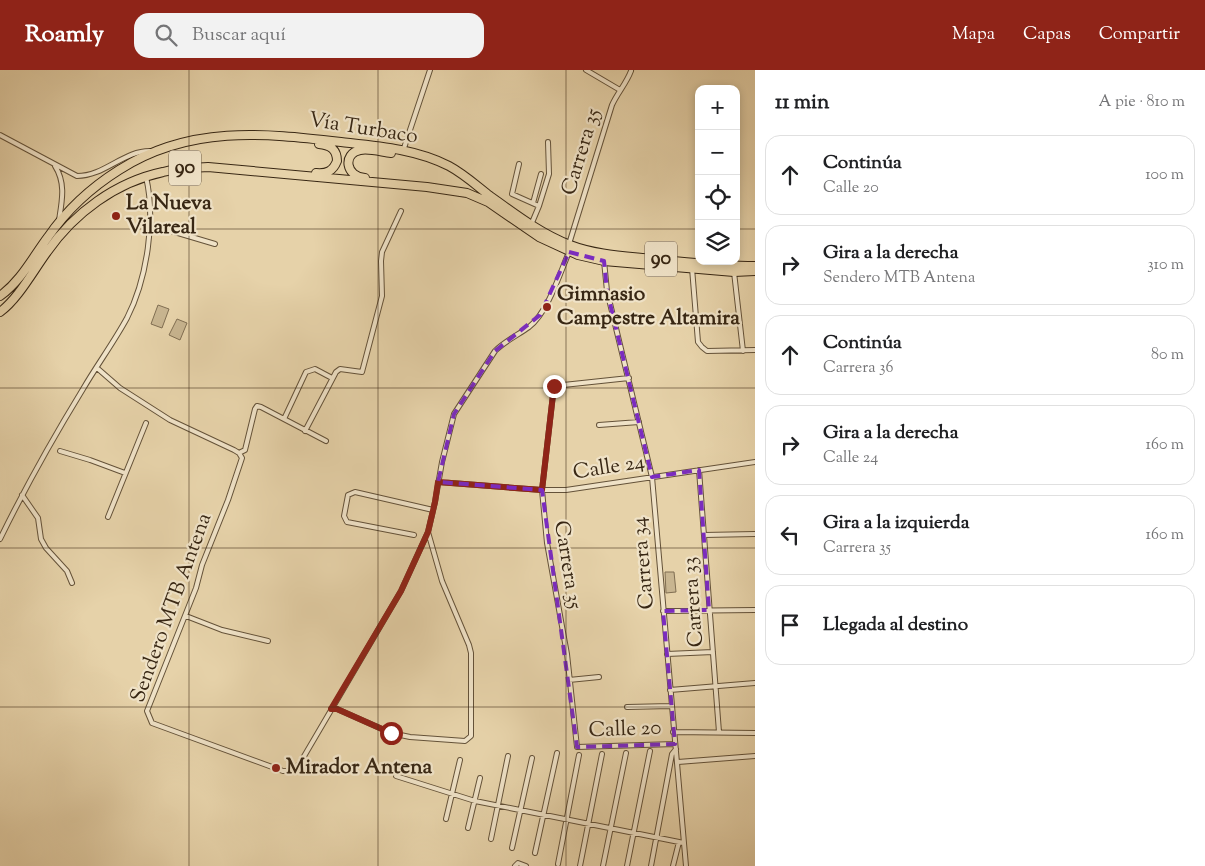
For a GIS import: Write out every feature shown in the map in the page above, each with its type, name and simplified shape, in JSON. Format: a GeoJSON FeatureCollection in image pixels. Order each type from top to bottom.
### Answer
{"type":"FeatureCollection","features":[{"type":"Feature","properties":{"kind":"highway","name":"Vía Turbaco"},"geometry":{"type":"LineString","coordinates":[[0,296],[16,281],[58,223],[94,188],[119,170],[154,152],[192,140],[226,134],[278,134],[375,145],[418,154],[449,167],[464,176],[531,225],[590,259],[734,272],[755,272]]}},
{"type":"Feature","properties":{"kind":"highway"},"geometry":{"type":"LineString","coordinates":[[278,134],[285,140],[327,145],[336,152],[337,157],[335,166],[327,173],[283,169],[279,173]]}},
{"type":"Feature","properties":{"kind":"highway"},"geometry":{"type":"LineString","coordinates":[[418,154],[407,156],[363,149],[354,152],[350,157],[349,169],[356,177],[421,182],[427,187]]}},
{"type":"Feature","properties":{"kind":"highway","name":"Vía Turbaco"},"geometry":{"type":"LineString","coordinates":[[0,312],[16,295],[53,243],[82,212],[101,198],[125,185],[169,170],[208,167],[427,187],[467,193],[488,202],[539,237],[569,248],[603,254],[733,266],[755,266]]}},
{"type":"Feature","properties":{"kind":"street"},"geometry":{"type":"LineString","coordinates":[[402,151],[430,70]]}},
{"type":"Feature","properties":{"kind":"street"},"geometry":{"type":"LineString","coordinates":[[586,70],[620,90]]}},
{"type":"Feature","properties":{"kind":"street","name":"Carrera 35"},"geometry":{"type":"LineString","coordinates":[[438,482],[454,414],[495,351],[502,344],[530,326],[540,315],[550,295],[569,248],[612,105],[631,71]]}},
{"type":"Feature","properties":{"kind":"street"},"geometry":{"type":"LineString","coordinates":[[0,135],[77,176],[87,176],[98,172],[133,154],[143,151],[154,152]]}},
{"type":"Feature","properties":{"kind":"street"},"geometry":{"type":"LineString","coordinates":[[531,225],[549,174],[548,142]]}},
{"type":"Feature","properties":{"kind":"street"},"geometry":{"type":"LineString","coordinates":[[54,164],[60,174],[63,186],[58,223]]}},
{"type":"Feature","properties":{"kind":"street"},"geometry":{"type":"LineString","coordinates":[[519,164],[512,194],[539,206]]}},
{"type":"Feature","properties":{"kind":"street"},"geometry":{"type":"LineString","coordinates":[[533,203],[542,174]]}},
{"type":"Feature","properties":{"kind":"street"},"geometry":{"type":"LineString","coordinates":[[0,539],[22,495],[127,317],[140,288],[151,225],[150,192],[146,177]]}},
{"type":"Feature","properties":{"kind":"street"},"geometry":{"type":"LineString","coordinates":[[305,431],[332,378],[340,369],[362,372],[382,296],[382,252],[401,211]]}},
{"type":"Feature","properties":{"kind":"street"},"geometry":{"type":"LineString","coordinates":[[151,225],[215,244]]}},
{"type":"Feature","properties":{"kind":"street","name":"Carrera 34"},"geometry":{"type":"LineString","coordinates":[[604,261],[607,291],[652,477],[686,866]]}},
{"type":"Feature","properties":{"kind":"street"},"geometry":{"type":"LineString","coordinates":[[692,268],[698,342],[707,351],[755,350]]}},
{"type":"Feature","properties":{"kind":"street"},"geometry":{"type":"LineString","coordinates":[[734,272],[743,351]]}},
{"type":"Feature","properties":{"kind":"street"},"geometry":{"type":"LineString","coordinates":[[97,368],[120,388],[170,420],[239,453]]}},
{"type":"Feature","properties":{"kind":"street"},"geometry":{"type":"LineString","coordinates":[[326,441],[284,419],[306,372],[315,369],[332,378]]}},
{"type":"Feature","properties":{"kind":"street","name":"Carrera 35"},"geometry":{"type":"LineString","coordinates":[[577,747],[567,654],[547,544],[542,490],[554,386],[629,378]]}},
{"type":"Feature","properties":{"kind":"street","name":"Sendero MTB Antena"},"geometry":{"type":"LineString","coordinates":[[284,419],[257,406],[255,409],[245,450],[239,453],[242,458],[239,468],[202,564],[186,616],[147,711],[152,723],[283,771],[291,771],[297,768],[401,591],[428,532],[438,482]]}},
{"type":"Feature","properties":{"kind":"street"},"geometry":{"type":"LineString","coordinates":[[599,425],[639,422]]}},
{"type":"Feature","properties":{"kind":"street"},"geometry":{"type":"LineString","coordinates":[[108,517],[146,423]]}},
{"type":"Feature","properties":{"kind":"street"},"geometry":{"type":"LineString","coordinates":[[60,451],[125,473]]}},
{"type":"Feature","properties":{"kind":"street","name":"Calle 24"},"geometry":{"type":"LineString","coordinates":[[438,482],[566,490],[755,462]]}},
{"type":"Feature","properties":{"kind":"street","name":"Carrera 33"},"geometry":{"type":"LineString","coordinates":[[699,470],[719,732]]}},
{"type":"Feature","properties":{"kind":"street"},"geometry":{"type":"LineString","coordinates":[[414,535],[346,522],[344,516],[348,495],[351,492],[355,492],[433,510]]}},
{"type":"Feature","properties":{"kind":"street"},"geometry":{"type":"LineString","coordinates":[[22,495],[38,518],[41,540],[67,571],[72,583]]}},
{"type":"Feature","properties":{"kind":"street"},"geometry":{"type":"LineString","coordinates":[[331,709],[337,709],[391,733],[410,737],[469,740],[471,736],[470,645],[442,581],[428,532]]}},
{"type":"Feature","properties":{"kind":"street"},"geometry":{"type":"LineString","coordinates":[[704,535],[755,534]]}},
{"type":"Feature","properties":{"kind":"street"},"geometry":{"type":"LineString","coordinates":[[663,611],[755,610]]}},
{"type":"Feature","properties":{"kind":"street"},"geometry":{"type":"LineString","coordinates":[[186,616],[222,630],[268,641]]}},
{"type":"Feature","properties":{"kind":"street"},"geometry":{"type":"LineString","coordinates":[[667,654],[713,652]]}},
{"type":"Feature","properties":{"kind":"street"},"geometry":{"type":"LineString","coordinates":[[569,680],[599,677]]}},
{"type":"Feature","properties":{"kind":"street"},"geometry":{"type":"LineString","coordinates":[[670,690],[755,683]]}},
{"type":"Feature","properties":{"kind":"street"},"geometry":{"type":"LineString","coordinates":[[628,707],[671,706]]}},
{"type":"Feature","properties":{"kind":"street"},"geometry":{"type":"LineString","coordinates":[[673,732],[755,733]]}},
{"type":"Feature","properties":{"kind":"street","name":"Calle 20"},"geometry":{"type":"LineString","coordinates":[[577,747],[675,744]]}},
{"type":"Feature","properties":{"kind":"street"},"geometry":{"type":"LineString","coordinates":[[651,866],[672,754],[676,749]]}},
{"type":"Feature","properties":{"kind":"street"},"geometry":{"type":"LineString","coordinates":[[627,866],[650,751]]}},
{"type":"Feature","properties":{"kind":"street"},"geometry":{"type":"LineString","coordinates":[[535,854],[557,752]]}},
{"type":"Feature","properties":{"kind":"street"},"geometry":{"type":"LineString","coordinates":[[603,866],[626,753]]}},
{"type":"Feature","properties":{"kind":"street"},"geometry":{"type":"LineString","coordinates":[[580,866],[602,754]]}},
{"type":"Feature","properties":{"kind":"street"},"geometry":{"type":"LineString","coordinates":[[558,864],[579,755]]}},
{"type":"Feature","properties":{"kind":"street"},"geometry":{"type":"LineString","coordinates":[[491,839],[508,756]]}},
{"type":"Feature","properties":{"kind":"street"},"geometry":{"type":"LineString","coordinates":[[678,762],[755,756]]}},
{"type":"Feature","properties":{"kind":"street"},"geometry":{"type":"LineString","coordinates":[[512,848],[532,758]]}},
{"type":"Feature","properties":{"kind":"street"},"geometry":{"type":"LineString","coordinates":[[446,819],[460,760]]}},
{"type":"Feature","properties":{"kind":"street"},"geometry":{"type":"LineString","coordinates":[[396,776],[475,802],[684,843]]}},
{"type":"Feature","properties":{"kind":"street"},"geometry":{"type":"LineString","coordinates":[[468,828],[480,778]]}},
{"type":"Feature","properties":{"kind":"street"},"geometry":{"type":"LineString","coordinates":[[673,866],[679,842]]}},
{"type":"Feature","properties":{"kind":"street"},"geometry":{"type":"LineString","coordinates":[[515,866],[518,863],[525,866]]}},
{"type":"Feature","properties":{"kind":"highlighted area"},"geometry":{"type":"Polygon","coordinates":[[[569,252],[604,261],[607,291],[652,477],[699,470],[709,610],[663,611],[675,744],[577,747],[542,490],[438,482],[454,414],[495,351],[540,315],[569,252]]]}},
{"type":"Feature","properties":{"kind":"shaded area"},"geometry":{"type":"Polygon","coordinates":[[[158,305],[169,309],[162,328],[151,324],[158,305]]]}},
{"type":"Feature","properties":{"kind":"shaded area"},"geometry":{"type":"Polygon","coordinates":[[[177,319],[187,323],[180,340],[169,335],[177,319]]]}},
{"type":"Feature","properties":{"kind":"shaded area"},"geometry":{"type":"Polygon","coordinates":[[[665,572],[674,572],[676,592],[666,593],[665,572]]]}},
{"type":"Feature","properties":{"kind":"place","name":"La Nueva Vilareal"},"geometry":{"type":"Point","coordinates":[116,216]}},
{"type":"Feature","properties":{"kind":"place","name":"Gimnasio Campestre Altamira"},"geometry":{"type":"Point","coordinates":[547,307]}},
{"type":"Feature","properties":{"kind":"place","name":"Mirador Antena"},"geometry":{"type":"Point","coordinates":[276,768]}},
{"type":"Feature","properties":{"kind":"route"},"geometry":{"type":"LineString","coordinates":[[391,733],[376,728],[337,709],[331,709],[401,591],[428,532],[438,482],[542,490],[554,386]]}}]}
